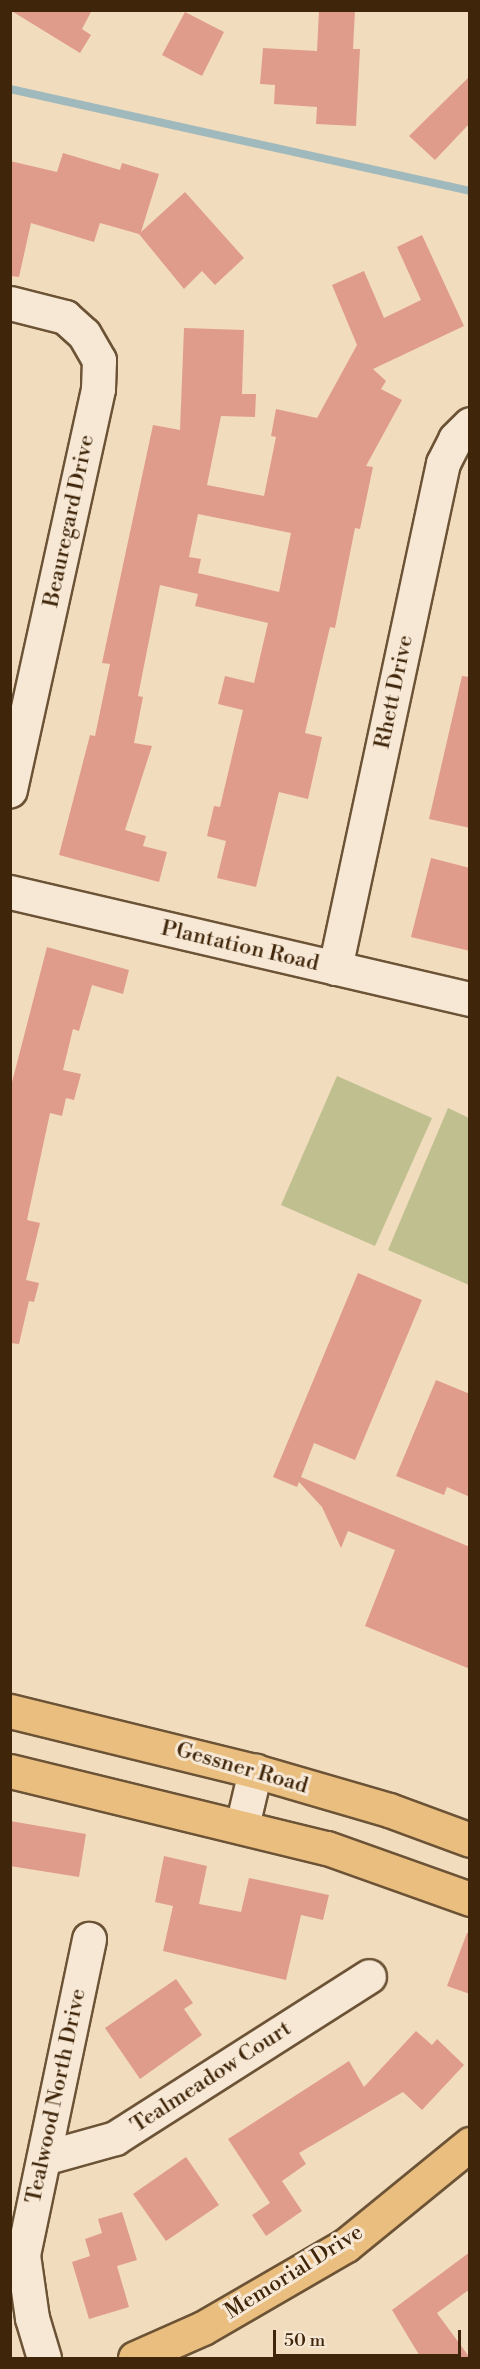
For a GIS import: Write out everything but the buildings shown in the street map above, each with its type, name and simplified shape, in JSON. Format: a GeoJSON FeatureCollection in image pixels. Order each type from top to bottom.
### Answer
{"type":"FeatureCollection","features":[{"type":"Feature","properties":{"kind":"main road","name":"Gessner Road"},"geometry":{"type":"LineString","coordinates":[[10,1711],[255,1771],[470,1840]]}},
{"type":"Feature","properties":{"kind":"main road"},"geometry":{"type":"LineString","coordinates":[[10,1771],[327,1848],[470,1899]]}},
{"type":"Feature","properties":{"kind":"main road","name":"Memorial Drive"},"geometry":{"type":"LineString","coordinates":[[135,2358],[203,2328],[346,2245],[470,2144]]}},
{"type":"Feature","properties":{"kind":"street","name":"Beauregard Drive"},"geometry":{"type":"LineString","coordinates":[[10,303],[65,317],[84,334],[99,360],[98,389],[10,790]]}},
{"type":"Feature","properties":{"kind":"street","name":"Rhett Drive"},"geometry":{"type":"LineString","coordinates":[[335,968],[443,463],[455,439],[470,424]]}},
{"type":"Feature","properties":{"kind":"street","name":"Plantation Road"},"geometry":{"type":"LineString","coordinates":[[10,892],[470,999]]}},
{"type":"Feature","properties":{"kind":"street"},"geometry":{"type":"LineString","coordinates":[[242,1826],[255,1771]]}},
{"type":"Feature","properties":{"kind":"street","name":"Tealwood North Drive"},"geometry":{"type":"LineString","coordinates":[[44,2358],[32,2318],[23,2255],[89,1939]]}},
{"type":"Feature","properties":{"kind":"street","name":"Tealmeadow Court"},"geometry":{"type":"LineString","coordinates":[[44,2158],[115,2138],[369,1976]]}},
{"type":"Feature","properties":{"kind":"green space"},"geometry":{"type":"Polygon","coordinates":[[[337,1076],[432,1118],[375,1246],[281,1205],[337,1076]]]}},
{"type":"Feature","properties":{"kind":"green space"},"geometry":{"type":"Polygon","coordinates":[[[448,1108],[469,1118],[469,1285],[388,1250],[448,1108]]]}},
{"type":"Feature","properties":{"kind":"waterway"},"geometry":{"type":"LineString","coordinates":[[10,89],[470,191]]}}]}
